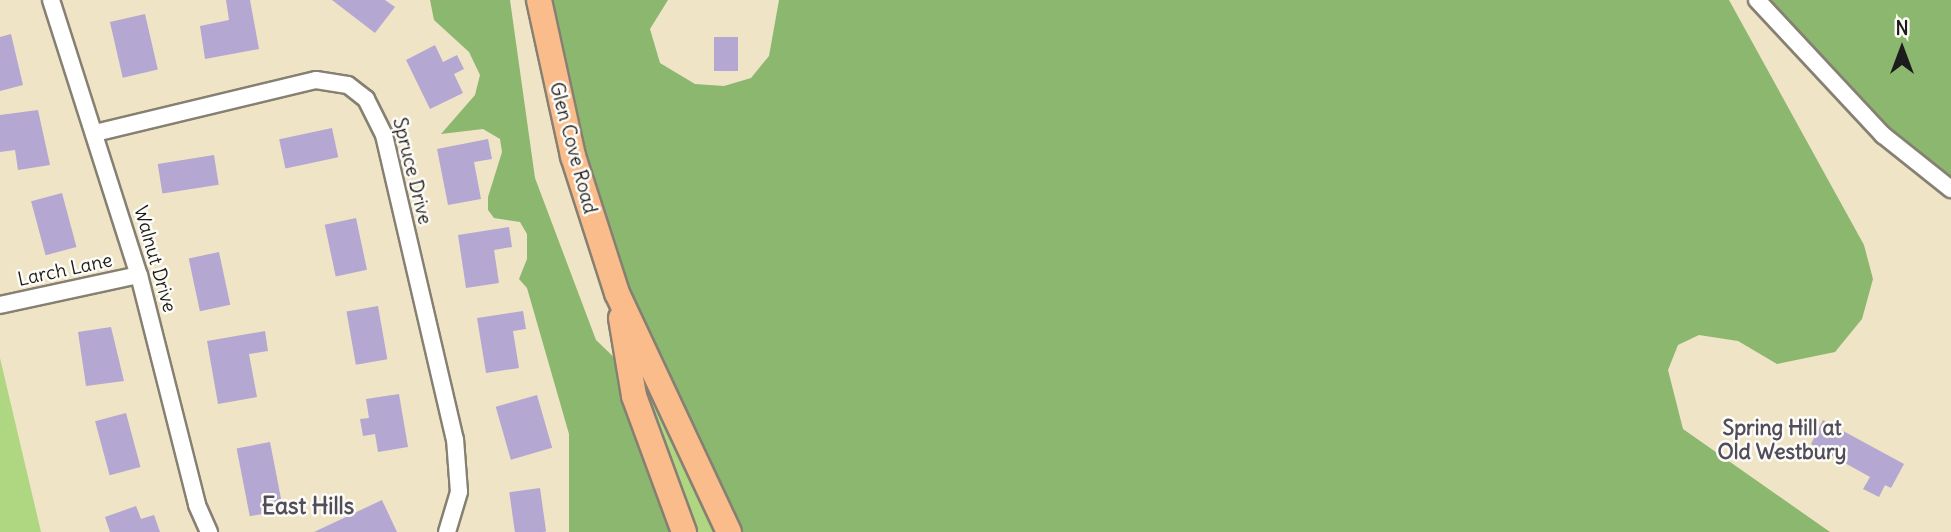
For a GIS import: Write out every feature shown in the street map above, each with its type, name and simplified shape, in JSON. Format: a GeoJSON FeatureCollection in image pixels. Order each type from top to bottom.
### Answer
{"type":"FeatureCollection","features":[{"type":"Feature","properties":{"kind":"main road","name":"Glen Cove Road"},"geometry":{"type":"LineString","coordinates":[[539,0],[570,145],[617,293],[729,532]]}},
{"type":"Feature","properties":{"kind":"main road","name":"Glen Cove Road"},"geometry":{"type":"LineString","coordinates":[[617,293],[634,396],[684,532]]}},
{"type":"Feature","properties":{"kind":"street","name":"Walnut Drive"},"geometry":{"type":"LineString","coordinates":[[51,0],[139,275],[197,505],[209,532]]}},
{"type":"Feature","properties":{"kind":"street"},"geometry":{"type":"LineString","coordinates":[[1757,0],[1883,135],[1951,189]]}},
{"type":"Feature","properties":{"kind":"street","name":"Spruce Drive"},"geometry":{"type":"LineString","coordinates":[[95,133],[316,80],[348,85],[366,99],[384,135],[455,439],[459,492],[447,532]]}},
{"type":"Feature","properties":{"kind":"street","name":"Larch Lane"},"geometry":{"type":"LineString","coordinates":[[0,306],[139,275]]}},
{"type":"Feature","properties":{"kind":"green space"},"geometry":{"type":"Polygon","coordinates":[[[430,0],[510,0],[535,178],[596,340],[624,367],[677,532],[569,532],[569,434],[527,288],[519,279],[527,259],[527,234],[520,222],[494,218],[488,210],[488,197],[502,152],[500,139],[483,129],[441,134],[475,95],[480,75],[469,52],[434,20],[430,0]]]}},
{"type":"Feature","properties":{"kind":"green space"},"geometry":{"type":"Polygon","coordinates":[[[539,0],[668,0],[650,29],[660,63],[695,84],[724,86],[751,78],[769,56],[779,0],[1729,0],[1864,245],[1873,279],[1862,319],[1835,352],[1777,364],[1738,341],[1699,335],[1678,345],[1668,370],[1683,429],[1830,532],[729,532],[617,293],[539,0]]]}},
{"type":"Feature","properties":{"kind":"green space"},"geometry":{"type":"Polygon","coordinates":[[[1765,0],[1951,0],[1951,189],[1921,169],[1765,0]]]}},
{"type":"Feature","properties":{"kind":"green space"},"geometry":{"type":"Polygon","coordinates":[[[0,358],[41,532],[0,532],[0,358]]]}},
{"type":"Feature","properties":{"kind":"green space"},"geometry":{"type":"Polygon","coordinates":[[[651,360],[729,532],[684,532],[634,396],[651,360]]]}},
{"type":"Feature","properties":{"kind":"building"},"geometry":{"type":"Polygon","coordinates":[[[226,0],[250,0],[259,49],[205,59],[200,26],[229,20],[226,0]]]}},
{"type":"Feature","properties":{"kind":"building"},"geometry":{"type":"Polygon","coordinates":[[[332,0],[385,0],[395,7],[375,33],[332,0]]]}},
{"type":"Feature","properties":{"kind":"building"},"geometry":{"type":"Polygon","coordinates":[[[145,14],[158,70],[123,78],[110,22],[145,14]]]}},
{"type":"Feature","properties":{"kind":"building"},"geometry":{"type":"Polygon","coordinates":[[[11,34],[23,85],[0,91],[0,37],[11,34]]]}},
{"type":"Feature","properties":{"kind":"building"},"geometry":{"type":"Polygon","coordinates":[[[714,37],[738,37],[738,71],[714,71],[714,37]]]}},
{"type":"Feature","properties":{"kind":"building"},"geometry":{"type":"Polygon","coordinates":[[[435,45],[443,62],[457,55],[464,69],[454,74],[463,93],[430,109],[406,60],[435,45]]]}},
{"type":"Feature","properties":{"kind":"building"},"geometry":{"type":"Polygon","coordinates":[[[38,110],[50,165],[18,170],[15,150],[0,152],[0,115],[38,110]]]}},
{"type":"Feature","properties":{"kind":"building"},"geometry":{"type":"Polygon","coordinates":[[[332,128],[338,157],[285,169],[279,139],[332,128]]]}},
{"type":"Feature","properties":{"kind":"building"},"geometry":{"type":"Polygon","coordinates":[[[488,139],[492,159],[474,162],[481,199],[448,205],[437,149],[488,139]]]}},
{"type":"Feature","properties":{"kind":"building"},"geometry":{"type":"Polygon","coordinates":[[[214,155],[219,185],[162,194],[158,164],[214,155]]]}},
{"type":"Feature","properties":{"kind":"building"},"geometry":{"type":"Polygon","coordinates":[[[62,193],[76,247],[46,255],[31,201],[62,193]]]}},
{"type":"Feature","properties":{"kind":"building"},"geometry":{"type":"Polygon","coordinates":[[[356,218],[367,270],[336,276],[325,225],[356,218]]]}},
{"type":"Feature","properties":{"kind":"building"},"geometry":{"type":"Polygon","coordinates":[[[509,227],[512,247],[494,250],[499,283],[466,288],[458,235],[509,227]]]}},
{"type":"Feature","properties":{"kind":"building"},"geometry":{"type":"Polygon","coordinates":[[[219,252],[230,305],[200,311],[189,258],[219,252]]]}},
{"type":"Feature","properties":{"kind":"building"},"geometry":{"type":"Polygon","coordinates":[[[378,306],[387,359],[356,365],[346,312],[378,306]]]}},
{"type":"Feature","properties":{"kind":"building"},"geometry":{"type":"Polygon","coordinates":[[[523,311],[526,329],[513,331],[519,368],[486,373],[477,318],[523,311]]]}},
{"type":"Feature","properties":{"kind":"building"},"geometry":{"type":"Polygon","coordinates":[[[111,327],[124,381],[86,386],[78,332],[111,327]]]}},
{"type":"Feature","properties":{"kind":"building"},"geometry":{"type":"Polygon","coordinates":[[[265,331],[268,351],[249,354],[257,397],[218,404],[207,341],[265,331]]]}},
{"type":"Feature","properties":{"kind":"building"},"geometry":{"type":"Polygon","coordinates":[[[399,394],[408,447],[378,452],[375,434],[363,436],[360,419],[369,418],[366,399],[399,394]]]}},
{"type":"Feature","properties":{"kind":"building"},"geometry":{"type":"Polygon","coordinates":[[[537,395],[552,448],[511,460],[496,407],[537,395]]]}},
{"type":"Feature","properties":{"kind":"building"},"geometry":{"type":"Polygon","coordinates":[[[126,413],[140,467],[110,475],[95,421],[126,413]]]}},
{"type":"Feature","properties":{"kind":"building"},"geometry":{"type":"Polygon","coordinates":[[[1823,420],[1904,464],[1891,488],[1885,485],[1879,497],[1863,489],[1870,477],[1811,444],[1823,420]]]}},
{"type":"Feature","properties":{"kind":"building"},"geometry":{"type":"Polygon","coordinates":[[[270,442],[283,510],[250,516],[237,448],[270,442]]]}},
{"type":"Feature","properties":{"kind":"building"},"geometry":{"type":"Polygon","coordinates":[[[540,488],[546,532],[515,532],[509,492],[540,488]]]}},
{"type":"Feature","properties":{"kind":"building"},"geometry":{"type":"Polygon","coordinates":[[[382,500],[397,532],[314,532],[382,500]]]}},
{"type":"Feature","properties":{"kind":"building"},"geometry":{"type":"Polygon","coordinates":[[[136,506],[141,519],[154,515],[160,532],[110,532],[105,517],[136,506]]]}},
{"type":"Feature","properties":{"kind":"district","name":"Spring Hill at Old Westbury"},"geometry":{"type":"Point","coordinates":[1782,440]}},
{"type":"Feature","properties":{"kind":"district","name":"East Hills"},"geometry":{"type":"Point","coordinates":[308,506]}}]}
